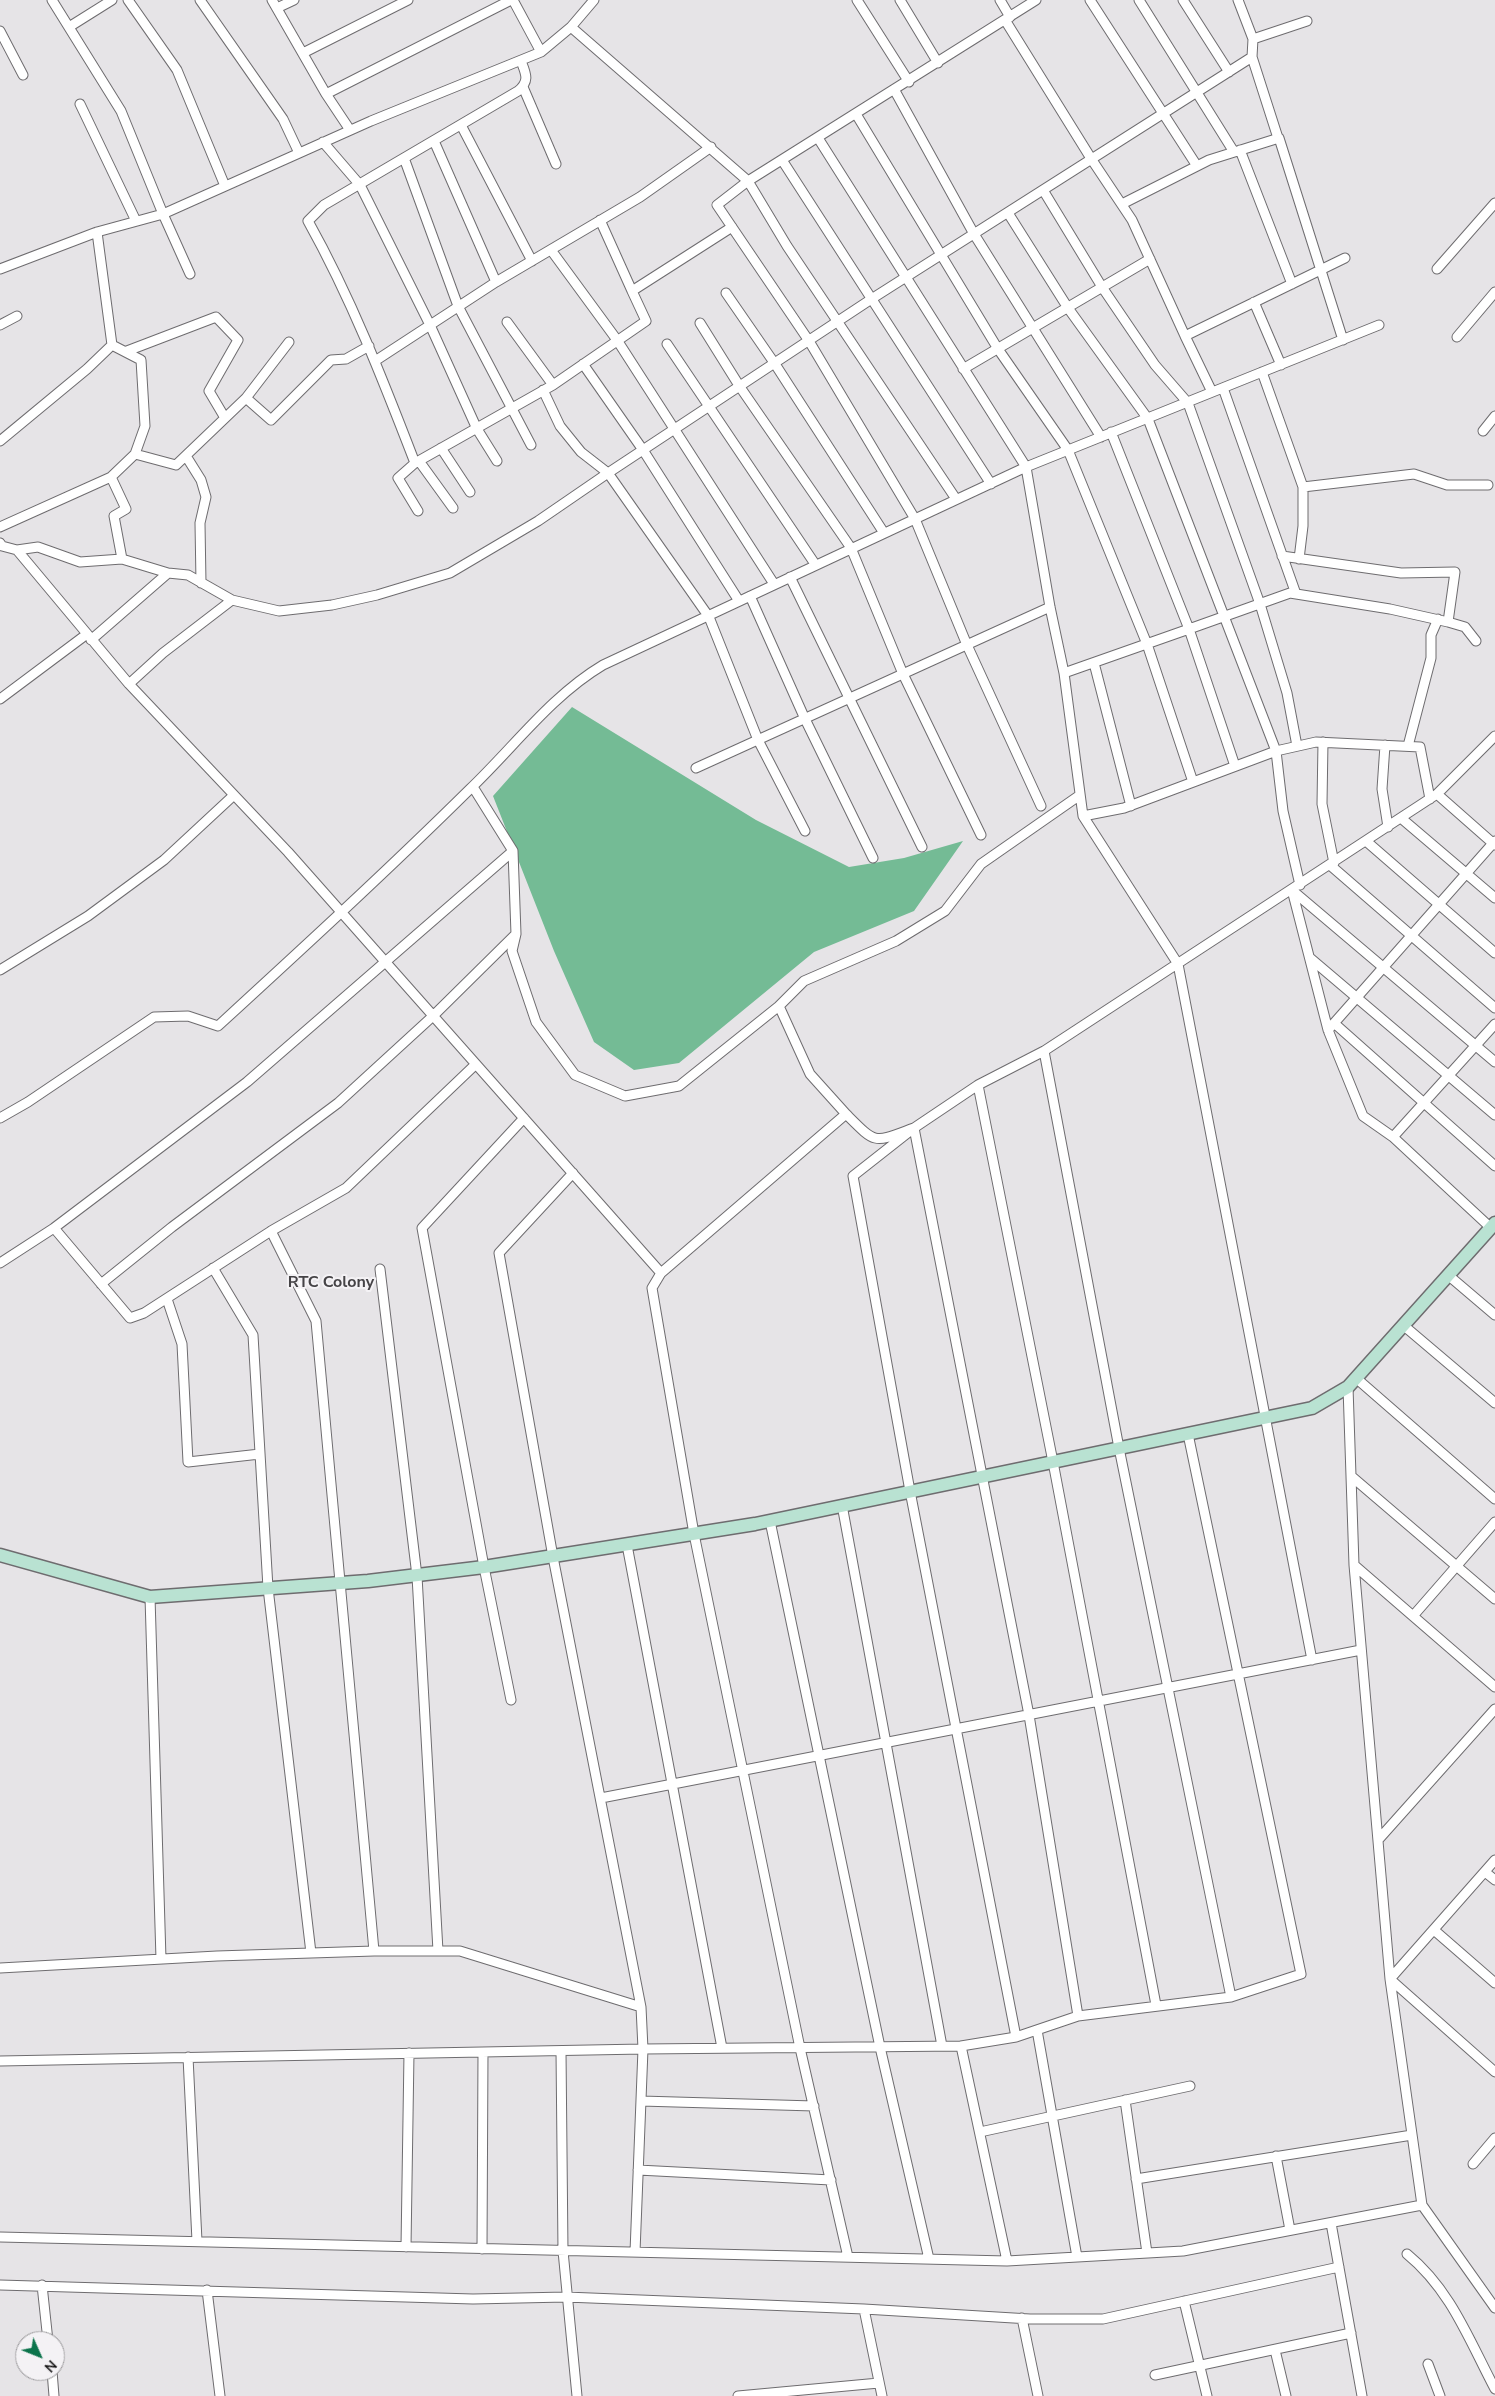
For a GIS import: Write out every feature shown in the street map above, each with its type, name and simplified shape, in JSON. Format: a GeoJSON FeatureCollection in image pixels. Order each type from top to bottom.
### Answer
{"type":"FeatureCollection","features":[{"type":"Feature","properties":{"kind":"street"},"geometry":{"type":"LineString","coordinates":[[52,0],[121,110],[163,214],[190,274]]}},
{"type":"Feature","properties":{"kind":"street"},"geometry":{"type":"LineString","coordinates":[[69,27],[102,3],[112,0]]}},
{"type":"Feature","properties":{"kind":"street"},"geometry":{"type":"LineString","coordinates":[[128,0],[177,70],[225,186]]}},
{"type":"Feature","properties":{"kind":"street"},"geometry":{"type":"LineString","coordinates":[[200,0],[283,118],[299,153]]}},
{"type":"Feature","properties":{"kind":"street"},"geometry":{"type":"LineString","coordinates":[[294,0],[274,4],[326,94],[350,130]]}},
{"type":"Feature","properties":{"kind":"street"},"geometry":{"type":"LineString","coordinates":[[303,53],[408,0]]}},
{"type":"Feature","properties":{"kind":"street"},"geometry":{"type":"LineString","coordinates":[[326,94],[512,0],[541,52]]}},
{"type":"Feature","properties":{"kind":"street"},"geometry":{"type":"LineString","coordinates":[[0,269],[97,232],[163,214],[350,130],[541,52],[571,27],[594,0]]}},
{"type":"Feature","properties":{"kind":"street"},"geometry":{"type":"LineString","coordinates":[[857,0],[908,82]]}},
{"type":"Feature","properties":{"kind":"street"},"geometry":{"type":"LineString","coordinates":[[900,0],[938,63]]}},
{"type":"Feature","properties":{"kind":"street"},"geometry":{"type":"LineString","coordinates":[[1000,0],[1008,18],[1092,160],[1132,220],[1212,392]]}},
{"type":"Feature","properties":{"kind":"street"},"geometry":{"type":"LineString","coordinates":[[1036,0],[748,181],[717,205],[809,341],[915,519],[967,645],[1041,806]]}},
{"type":"Feature","properties":{"kind":"street"},"geometry":{"type":"LineString","coordinates":[[1090,0],[1162,114],[1198,166]]}},
{"type":"Feature","properties":{"kind":"street"},"geometry":{"type":"LineString","coordinates":[[1139,0],[1237,151],[1292,284]]}},
{"type":"Feature","properties":{"kind":"street"},"geometry":{"type":"LineString","coordinates":[[1183,0],[1229,72]]}},
{"type":"Feature","properties":{"kind":"street"},"geometry":{"type":"LineString","coordinates":[[1238,0],[1253,38],[1252,57],[1343,340]]}},
{"type":"Feature","properties":{"kind":"street"},"geometry":{"type":"LineString","coordinates":[[1253,38],[1307,21]]}},
{"type":"Feature","properties":{"kind":"street"},"geometry":{"type":"LineString","coordinates":[[571,27],[748,181],[787,246],[956,499]]}},
{"type":"Feature","properties":{"kind":"street"},"geometry":{"type":"LineString","coordinates":[[0,31],[23,75]]}},
{"type":"Feature","properties":{"kind":"street"},"geometry":{"type":"LineString","coordinates":[[0,542],[2,546],[17,550],[38,547],[80,562],[122,559],[168,574],[188,575],[232,600],[279,612],[332,605],[377,595],[450,573],[538,521],[873,298],[1252,57]]}},
{"type":"Feature","properties":{"kind":"street"},"geometry":{"type":"LineString","coordinates":[[453,508],[417,462],[369,346],[330,261],[308,220],[324,205],[360,186],[523,87],[527,78],[521,61]]}},
{"type":"Feature","properties":{"kind":"street"},"geometry":{"type":"LineString","coordinates":[[523,87],[556,164]]}},
{"type":"Feature","properties":{"kind":"street"},"geometry":{"type":"LineString","coordinates":[[894,91],[974,234],[1101,437]]}},
{"type":"Feature","properties":{"kind":"street"},"geometry":{"type":"LineString","coordinates":[[80,104],[136,221]]}},
{"type":"Feature","properties":{"kind":"street"},"geometry":{"type":"LineString","coordinates":[[856,114],[998,349],[1068,450],[1147,644],[1193,782]]}},
{"type":"Feature","properties":{"kind":"street"},"geometry":{"type":"LineString","coordinates":[[461,125],[532,261]]}},
{"type":"Feature","properties":{"kind":"street"},"geometry":{"type":"LineString","coordinates":[[818,138],[905,278],[1026,466],[1050,607],[1064,673],[1083,816],[1178,964],[1312,1660]]}},
{"type":"Feature","properties":{"kind":"street"},"geometry":{"type":"LineString","coordinates":[[1122,204],[1198,166],[1278,138]]}},
{"type":"Feature","properties":{"kind":"street"},"geometry":{"type":"LineString","coordinates":[[434,140],[496,282]]}},
{"type":"Feature","properties":{"kind":"street"},"geometry":{"type":"LineString","coordinates":[[323,142],[360,186],[430,325],[477,429],[497,461]]}},
{"type":"Feature","properties":{"kind":"street"},"geometry":{"type":"LineString","coordinates":[[375,361],[496,282],[640,197],[711,148]]}},
{"type":"Feature","properties":{"kind":"street"},"geometry":{"type":"LineString","coordinates":[[404,158],[458,306],[510,409],[531,445]]}},
{"type":"Feature","properties":{"kind":"street"},"geometry":{"type":"LineString","coordinates":[[782,160],[992,484]]}},
{"type":"Feature","properties":{"kind":"street"},"geometry":{"type":"LineString","coordinates":[[1043,190],[1102,287],[1155,365],[1188,403],[1260,604],[1287,693],[1297,746]]}},
{"type":"Feature","properties":{"kind":"street"},"geometry":{"type":"LineString","coordinates":[[1437,269],[1495,203]]}},
{"type":"Feature","properties":{"kind":"street"},"geometry":{"type":"LineString","coordinates":[[0,1555],[150,1597],[417,1576],[484,1568],[770,1520],[1312,1408],[1352,1383],[1493,1226],[1393,1137],[1363,1116],[1309,958],[1283,811],[1276,751],[1148,419],[1068,308],[1008,213]]}},
{"type":"Feature","properties":{"kind":"street"},"geometry":{"type":"LineString","coordinates":[[418,511],[398,478],[417,462],[553,385],[646,321],[600,220]]}},
{"type":"Feature","properties":{"kind":"street"},"geometry":{"type":"LineString","coordinates":[[632,291],[732,227]]}},
{"type":"Feature","properties":{"kind":"street"},"geometry":{"type":"LineString","coordinates":[[97,232],[112,345]]}},
{"type":"Feature","properties":{"kind":"street"},"geometry":{"type":"LineString","coordinates":[[551,250],[617,340],[676,428],[774,584]]}},
{"type":"Feature","properties":{"kind":"street"},"geometry":{"type":"LineString","coordinates":[[963,369],[1150,258]]}},
{"type":"Feature","properties":{"kind":"street"},"geometry":{"type":"LineString","coordinates":[[1185,336],[1345,258]]}},
{"type":"Feature","properties":{"kind":"street"},"geometry":{"type":"LineString","coordinates":[[1457,337],[1495,292]]}},
{"type":"Feature","properties":{"kind":"street"},"geometry":{"type":"LineString","coordinates":[[726,293],[775,364],[884,533]]}},
{"type":"Feature","properties":{"kind":"street"},"geometry":{"type":"LineString","coordinates":[[1254,302],[1281,365]]}},
{"type":"Feature","properties":{"kind":"street"},"geometry":{"type":"LineString","coordinates":[[0,325],[16,316]]}},
{"type":"Feature","properties":{"kind":"street"},"geometry":{"type":"LineString","coordinates":[[127,351],[216,317],[238,340],[209,391],[225,418]]}},
{"type":"Feature","properties":{"kind":"street"},"geometry":{"type":"LineString","coordinates":[[507,322],[553,385]]}},
{"type":"Feature","properties":{"kind":"street"},"geometry":{"type":"LineString","coordinates":[[700,323],[740,386],[851,548],[903,674],[981,835]]}},
{"type":"Feature","properties":{"kind":"street"},"geometry":{"type":"LineString","coordinates":[[0,1118],[28,1102],[154,1018],[188,1016],[218,1026],[342,913],[473,787],[536,720],[587,675],[603,665],[709,617],[815,564],[992,484],[1026,466],[1148,419],[1379,325]]}},
{"type":"Feature","properties":{"kind":"street"},"geometry":{"type":"LineString","coordinates":[[135,454],[176,465],[246,398],[289,342]]}},
{"type":"Feature","properties":{"kind":"street"},"geometry":{"type":"LineString","coordinates":[[668,344],[708,407],[815,564]]}},
{"type":"Feature","properties":{"kind":"street"},"geometry":{"type":"LineString","coordinates":[[0,527],[111,478],[135,454],[145,426],[141,360],[127,351],[112,345]]}},
{"type":"Feature","properties":{"kind":"street"},"geometry":{"type":"LineString","coordinates":[[0,441],[87,369],[112,345]]}},
{"type":"Feature","properties":{"kind":"street"},"geometry":{"type":"LineString","coordinates":[[246,398],[271,420],[331,360],[346,359],[369,346]]}},
{"type":"Feature","properties":{"kind":"street"},"geometry":{"type":"LineString","coordinates":[[583,364],[643,450],[739,601]]}},
{"type":"Feature","properties":{"kind":"street"},"geometry":{"type":"LineString","coordinates":[[1262,372],[1303,488],[1303,526],[1299,559]]}},
{"type":"Feature","properties":{"kind":"street"},"geometry":{"type":"LineString","coordinates":[[1223,388],[1296,594]]}},
{"type":"Feature","properties":{"kind":"street"},"geometry":{"type":"LineString","coordinates":[[543,390],[560,426],[581,452],[608,473],[709,617],[758,740],[805,831]]}},
{"type":"Feature","properties":{"kind":"street"},"geometry":{"type":"LineString","coordinates":[[1483,431],[1495,416]]}},
{"type":"Feature","properties":{"kind":"street"},"geometry":{"type":"LineString","coordinates":[[1111,432],[1189,630],[1235,766]]}},
{"type":"Feature","properties":{"kind":"street"},"geometry":{"type":"LineString","coordinates":[[441,448],[470,492]]}},
{"type":"Feature","properties":{"kind":"street"},"geometry":{"type":"LineString","coordinates":[[186,456],[201,480],[206,497],[200,524],[201,582]]}},
{"type":"Feature","properties":{"kind":"street"},"geometry":{"type":"LineString","coordinates":[[1303,488],[1414,474],[1447,485],[1488,485]]}},
{"type":"Feature","properties":{"kind":"street"},"geometry":{"type":"LineString","coordinates":[[111,478],[126,508],[114,516],[122,559]]}},
{"type":"Feature","properties":{"kind":"street"},"geometry":{"type":"LineString","coordinates":[[17,550],[129,684],[386,961],[661,1273]]}},
{"type":"Feature","properties":{"kind":"street"},"geometry":{"type":"LineString","coordinates":[[1282,556],[1401,573],[1456,572],[1443,621],[1431,635],[1431,658],[1408,746]]}},
{"type":"Feature","properties":{"kind":"street"},"geometry":{"type":"LineString","coordinates":[[0,699],[89,637],[168,574]]}},
{"type":"Feature","properties":{"kind":"street"},"geometry":{"type":"LineString","coordinates":[[790,577],[922,847]]}},
{"type":"Feature","properties":{"kind":"street"},"geometry":{"type":"LineString","coordinates":[[1064,673],[1290,593],[1390,609],[1443,621],[1464,627],[1476,641]]}},
{"type":"Feature","properties":{"kind":"street"},"geometry":{"type":"LineString","coordinates":[[750,596],[805,718],[873,858]]}},
{"type":"Feature","properties":{"kind":"street"},"geometry":{"type":"LineString","coordinates":[[129,684],[163,653],[232,600]]}},
{"type":"Feature","properties":{"kind":"street"},"geometry":{"type":"LineString","coordinates":[[696,768],[1050,607]]}},
{"type":"Feature","properties":{"kind":"street"},"geometry":{"type":"LineString","coordinates":[[1094,663],[1131,806]]}},
{"type":"Feature","properties":{"kind":"street"},"geometry":{"type":"LineString","coordinates":[[1016,2037],[910,1491],[853,1176],[914,1128],[978,1085],[1044,1051],[1433,797],[1495,736]]}},
{"type":"Feature","properties":{"kind":"street"},"geometry":{"type":"LineString","coordinates":[[1323,742],[1322,804],[1332,864],[1495,1008]]}},
{"type":"Feature","properties":{"kind":"street"},"geometry":{"type":"LineString","coordinates":[[1083,816],[1131,806],[1276,751],[1297,746],[1323,742],[1420,747],[1433,797],[1494,843],[1331,1027]]}},
{"type":"Feature","properties":{"kind":"street"},"geometry":{"type":"LineString","coordinates":[[1384,745],[1382,789],[1388,827]]}},
{"type":"Feature","properties":{"kind":"street"},"geometry":{"type":"LineString","coordinates":[[473,787],[513,851],[516,934],[512,951],[536,1022],[575,1075],[625,1096],[679,1086],[779,1006],[804,980],[896,941],[945,910],[982,864],[1080,795]]}},
{"type":"Feature","properties":{"kind":"street"},"geometry":{"type":"LineString","coordinates":[[0,970],[88,916],[164,860],[234,796]]}},
{"type":"Feature","properties":{"kind":"street"},"geometry":{"type":"LineString","coordinates":[[1401,818],[1495,898]]}},
{"type":"Feature","properties":{"kind":"street"},"geometry":{"type":"LineString","coordinates":[[1366,841],[1495,953]]}},
{"type":"Feature","properties":{"kind":"street"},"geometry":{"type":"LineString","coordinates":[[0,1263],[54,1228],[247,1082],[513,851]]}},
{"type":"Feature","properties":{"kind":"street"},"geometry":{"type":"LineString","coordinates":[[1296,888],[1383,968],[1495,1062]]}},
{"type":"Feature","properties":{"kind":"street"},"geometry":{"type":"LineString","coordinates":[[101,1284],[172,1227],[338,1103],[433,1016],[516,934]]}},
{"type":"Feature","properties":{"kind":"street"},"geometry":{"type":"LineString","coordinates":[[1309,958],[1495,1115]]}},
{"type":"Feature","properties":{"kind":"street"},"geometry":{"type":"LineString","coordinates":[[779,1006],[810,1074],[869,1138],[882,1139],[914,1128]]}},
{"type":"Feature","properties":{"kind":"street"},"geometry":{"type":"LineString","coordinates":[[1393,1137],[1495,1024]]}},
{"type":"Feature","properties":{"kind":"street"},"geometry":{"type":"LineString","coordinates":[[1331,1027],[1424,1103],[1495,1166]]}},
{"type":"Feature","properties":{"kind":"street"},"geometry":{"type":"LineString","coordinates":[[1044,1051],[1119,1448],[1231,1997]]}},
{"type":"Feature","properties":{"kind":"street"},"geometry":{"type":"LineString","coordinates":[[54,1228],[130,1318],[168,1299],[270,1231],[346,1188],[476,1064]]}},
{"type":"Feature","properties":{"kind":"street"},"geometry":{"type":"LineString","coordinates":[[978,1085],[1053,1462],[1156,2005]]}},
{"type":"Feature","properties":{"kind":"street"},"geometry":{"type":"LineString","coordinates":[[846,1114],[661,1273],[652,1288],[694,1534],[800,2048],[848,2257]]}},
{"type":"Feature","properties":{"kind":"street"},"geometry":{"type":"LineString","coordinates":[[511,1700],[484,1568],[422,1228],[524,1118]]}},
{"type":"Feature","properties":{"kind":"street"},"geometry":{"type":"LineString","coordinates":[[914,1128],[1029,1715],[1078,2016]]}},
{"type":"Feature","properties":{"kind":"street"},"geometry":{"type":"LineString","coordinates":[[573,1173],[498,1253],[553,1557],[641,2006],[643,2049],[635,2252]]}},
{"type":"Feature","properties":{"kind":"street"},"geometry":{"type":"LineString","coordinates":[[270,1231],[316,1321],[374,1951]]}},
{"type":"Feature","properties":{"kind":"street"},"geometry":{"type":"LineString","coordinates":[[213,1268],[253,1335],[268,1588],[311,1953]]}},
{"type":"Feature","properties":{"kind":"street"},"geometry":{"type":"LineString","coordinates":[[380,1269],[417,1576],[438,1951]]}},
{"type":"Feature","properties":{"kind":"street"},"geometry":{"type":"LineString","coordinates":[[1448,1275],[1495,1316]]}},
{"type":"Feature","properties":{"kind":"street"},"geometry":{"type":"LineString","coordinates":[[168,1299],[182,1344],[188,1462],[260,1454]]}},
{"type":"Feature","properties":{"kind":"street"},"geometry":{"type":"LineString","coordinates":[[1404,1325],[1495,1403]]}},
{"type":"Feature","properties":{"kind":"street"},"geometry":{"type":"LineString","coordinates":[[1352,1383],[1351,1476],[1354,1566],[1361,1650],[1390,1979],[1422,2205],[1495,2308]]}},
{"type":"Feature","properties":{"kind":"street"},"geometry":{"type":"LineString","coordinates":[[1352,1383],[1495,1499]]}},
{"type":"Feature","properties":{"kind":"street"},"geometry":{"type":"LineString","coordinates":[[0,2061],[643,2049],[961,2046],[1016,2037],[1078,2016],[1231,1997],[1301,1974],[1188,1434]]}},
{"type":"Feature","properties":{"kind":"street"},"geometry":{"type":"LineString","coordinates":[[1351,1476],[1495,1599]]}},
{"type":"Feature","properties":{"kind":"street"},"geometry":{"type":"LineString","coordinates":[[842,1505],[942,2046]]}},
{"type":"Feature","properties":{"kind":"street"},"geometry":{"type":"LineString","coordinates":[[770,1520],[880,2047],[929,2259]]}},
{"type":"Feature","properties":{"kind":"street"},"geometry":{"type":"LineString","coordinates":[[1413,1616],[1495,1522]]}},
{"type":"Feature","properties":{"kind":"street"},"geometry":{"type":"LineString","coordinates":[[627,1545],[722,2048]]}},
{"type":"Feature","properties":{"kind":"street"},"geometry":{"type":"LineString","coordinates":[[1354,1566],[1495,1687]]}},
{"type":"Feature","properties":{"kind":"street"},"geometry":{"type":"LineString","coordinates":[[150,1597],[161,1959]]}},
{"type":"Feature","properties":{"kind":"street"},"geometry":{"type":"LineString","coordinates":[[601,1798],[1361,1650]]}},
{"type":"Feature","properties":{"kind":"street"},"geometry":{"type":"LineString","coordinates":[[1378,1840],[1495,1709]]}},
{"type":"Feature","properties":{"kind":"street"},"geometry":{"type":"LineString","coordinates":[[1390,1979],[1495,1860]]}},
{"type":"Feature","properties":{"kind":"street"},"geometry":{"type":"LineString","coordinates":[[1485,1872],[1495,1880]]}},
{"type":"Feature","properties":{"kind":"street"},"geometry":{"type":"LineString","coordinates":[[1434,1930],[1495,1983]]}},
{"type":"Feature","properties":{"kind":"street"},"geometry":{"type":"LineString","coordinates":[[0,1968],[311,1953],[460,1951],[641,2006]]}},
{"type":"Feature","properties":{"kind":"street"},"geometry":{"type":"LineString","coordinates":[[1390,1979],[1495,2072]]}},
{"type":"Feature","properties":{"kind":"street"},"geometry":{"type":"LineString","coordinates":[[1037,2030],[1077,2257]]}},
{"type":"Feature","properties":{"kind":"street"},"geometry":{"type":"LineString","coordinates":[[961,2046],[1007,2261]]}},
{"type":"Feature","properties":{"kind":"street"},"geometry":{"type":"LineString","coordinates":[[560,2051],[562,2251],[577,2396]]}},
{"type":"Feature","properties":{"kind":"street"},"geometry":{"type":"LineString","coordinates":[[482,2249],[483,2052]]}},
{"type":"Feature","properties":{"kind":"street"},"geometry":{"type":"LineString","coordinates":[[406,2247],[409,2054]]}},
{"type":"Feature","properties":{"kind":"street"},"geometry":{"type":"LineString","coordinates":[[188,2057],[197,2241]]}},
{"type":"Feature","properties":{"kind":"street"},"geometry":{"type":"LineString","coordinates":[[980,2132],[1190,2086]]}},
{"type":"Feature","properties":{"kind":"street"},"geometry":{"type":"LineString","coordinates":[[1125,2100],[1147,2253]]}},
{"type":"Feature","properties":{"kind":"street"},"geometry":{"type":"LineString","coordinates":[[641,2101],[814,2106]]}},
{"type":"Feature","properties":{"kind":"street"},"geometry":{"type":"LineString","coordinates":[[1136,2179],[1412,2134]]}},
{"type":"Feature","properties":{"kind":"street"},"geometry":{"type":"LineString","coordinates":[[1473,2164],[1495,2138]]}},
{"type":"Feature","properties":{"kind":"street"},"geometry":{"type":"LineString","coordinates":[[1276,2156],[1290,2230]]}},
{"type":"Feature","properties":{"kind":"street"},"geometry":{"type":"LineString","coordinates":[[638,2170],[830,2180]]}},
{"type":"Feature","properties":{"kind":"street"},"geometry":{"type":"LineString","coordinates":[[0,2237],[1007,2261],[1183,2251],[1422,2205]]}},
{"type":"Feature","properties":{"kind":"street"},"geometry":{"type":"LineString","coordinates":[[1331,2222],[1362,2396]]}},
{"type":"Feature","properties":{"kind":"street"},"geometry":{"type":"LineString","coordinates":[[1407,2254],[1427,2270],[1446,2294],[1495,2389]]}},
{"type":"Feature","properties":{"kind":"street"},"geometry":{"type":"LineString","coordinates":[[0,2285],[473,2298],[566,2297],[864,2309],[1022,2318],[1102,2319],[1339,2267]]}},
{"type":"Feature","properties":{"kind":"street"},"geometry":{"type":"LineString","coordinates":[[42,2285],[47,2331]]}},
{"type":"Feature","properties":{"kind":"street"},"geometry":{"type":"LineString","coordinates":[[207,2290],[220,2396]]}},
{"type":"Feature","properties":{"kind":"street"},"geometry":{"type":"LineString","coordinates":[[1184,2301],[1206,2396]]}},
{"type":"Feature","properties":{"kind":"street"},"geometry":{"type":"LineString","coordinates":[[864,2309],[882,2396]]}},
{"type":"Feature","properties":{"kind":"street"},"geometry":{"type":"LineString","coordinates":[[1022,2318],[1038,2396]]}},
{"type":"Feature","properties":{"kind":"street"},"geometry":{"type":"LineString","coordinates":[[1155,2375],[1200,2367],[1351,2333]]}},
{"type":"Feature","properties":{"kind":"street"},"geometry":{"type":"LineString","coordinates":[[1275,2350],[1286,2396]]}},
{"type":"Feature","properties":{"kind":"street"},"geometry":{"type":"LineString","coordinates":[[1428,2364],[1440,2396]]}},
{"type":"Feature","properties":{"kind":"street"},"geometry":{"type":"LineString","coordinates":[[53,2381],[54,2396]]}},
{"type":"Feature","properties":{"kind":"street"},"geometry":{"type":"LineString","coordinates":[[738,2396],[879,2383]]}},
{"type":"Feature","properties":{"kind":"shaded area"},"geometry":{"type":"Polygon","coordinates":[[[572,707],[756,820],[849,867],[904,858],[963,841],[914,911],[814,952],[679,1063],[634,1070],[594,1042],[554,951],[493,796],[572,707]]]}},
{"type":"Feature","properties":{"kind":"district","name":"RTC Colony"},"geometry":{"type":"Point","coordinates":[331,1283]}}]}
